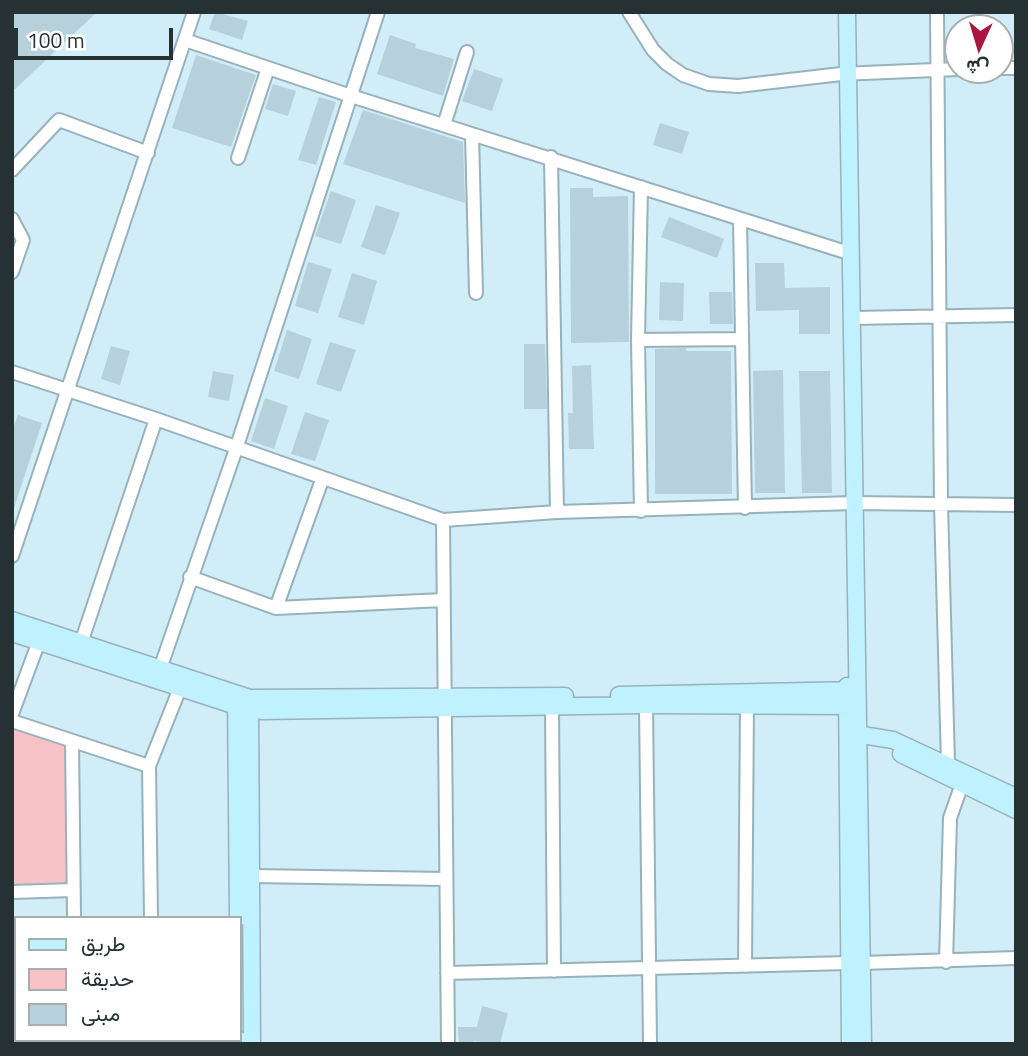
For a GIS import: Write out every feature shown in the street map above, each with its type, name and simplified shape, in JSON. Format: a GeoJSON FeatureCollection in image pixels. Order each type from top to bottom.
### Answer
{"type":"FeatureCollection","features":[{"type":"Feature","properties":{"kind":"street"},"geometry":{"type":"LineString","coordinates":[[12,556],[17,528],[67,390],[194,12]]}},
{"type":"Feature","properties":{"kind":"street"},"geometry":{"type":"LineString","coordinates":[[160,669],[236,449],[378,12]]}},
{"type":"Feature","properties":{"kind":"street"},"geometry":{"type":"LineString","coordinates":[[629,12],[660,58],[683,75],[700,82],[738,86],[845,74],[944,69]]}},
{"type":"Feature","properties":{"kind":"street"},"geometry":{"type":"LineString","coordinates":[[840,12],[845,74]]}},
{"type":"Feature","properties":{"kind":"street"},"geometry":{"type":"LineString","coordinates":[[848,12],[845,74],[851,503]]}},
{"type":"Feature","properties":{"kind":"street"},"geometry":{"type":"LineString","coordinates":[[937,12],[942,505],[948,763]]}},
{"type":"Feature","properties":{"kind":"street"},"geometry":{"type":"LineString","coordinates":[[185,40],[351,96],[847,254]]}},
{"type":"Feature","properties":{"kind":"street"},"geometry":{"type":"LineString","coordinates":[[443,125],[467,52]]}},
{"type":"Feature","properties":{"kind":"street"},"geometry":{"type":"LineString","coordinates":[[238,158],[268,68]]}},
{"type":"Feature","properties":{"kind":"street"},"geometry":{"type":"LineString","coordinates":[[12,170],[59,120],[148,153]]}},
{"type":"Feature","properties":{"kind":"street"},"geometry":{"type":"LineString","coordinates":[[472,134],[476,293]]}},
{"type":"Feature","properties":{"kind":"street"},"geometry":{"type":"LineString","coordinates":[[551,158],[557,512]]}},
{"type":"Feature","properties":{"kind":"street"},"geometry":{"type":"LineString","coordinates":[[641,187],[638,340],[641,511]]}},
{"type":"Feature","properties":{"kind":"street"},"geometry":{"type":"LineString","coordinates":[[12,219],[23,240],[12,272]]}},
{"type":"Feature","properties":{"kind":"street"},"geometry":{"type":"LineString","coordinates":[[740,220],[745,508]]}},
{"type":"Feature","properties":{"kind":"street"},"geometry":{"type":"LineString","coordinates":[[847,254],[852,318],[852,698],[856,963],[863,1044]]}},
{"type":"Feature","properties":{"kind":"street"},"geometry":{"type":"LineString","coordinates":[[852,318],[1016,316]]}},
{"type":"Feature","properties":{"kind":"street"},"geometry":{"type":"LineString","coordinates":[[638,340],[741,339]]}},
{"type":"Feature","properties":{"kind":"street"},"geometry":{"type":"LineString","coordinates":[[12,372],[156,419],[322,480],[443,520],[557,512],[851,503],[1016,505]]}},
{"type":"Feature","properties":{"kind":"street"},"geometry":{"type":"LineString","coordinates":[[80,643],[156,419]]}},
{"type":"Feature","properties":{"kind":"street"},"geometry":{"type":"LineString","coordinates":[[276,608],[322,480]]}},
{"type":"Feature","properties":{"kind":"street"},"geometry":{"type":"LineString","coordinates":[[443,520],[449,1044]]}},
{"type":"Feature","properties":{"kind":"street"},"geometry":{"type":"LineString","coordinates":[[190,577],[276,608],[443,600]]}},
{"type":"Feature","properties":{"kind":"street"},"geometry":{"type":"LineString","coordinates":[[12,620],[160,669],[243,702]]}},
{"type":"Feature","properties":{"kind":"street"},"geometry":{"type":"LineString","coordinates":[[12,633],[180,688],[278,712],[444,704],[852,698]]}},
{"type":"Feature","properties":{"kind":"street"},"geometry":{"type":"LineString","coordinates":[[12,714],[39,641]]}},
{"type":"Feature","properties":{"kind":"street"},"geometry":{"type":"LineString","coordinates":[[151,916],[149,766],[180,688]]}},
{"type":"Feature","properties":{"kind":"street"},"geometry":{"type":"LineString","coordinates":[[444,704],[552,707],[747,705],[852,698]]}},
{"type":"Feature","properties":{"kind":"street"},"geometry":{"type":"LineString","coordinates":[[243,702],[251,876],[252,1044]]}},
{"type":"Feature","properties":{"kind":"street"},"geometry":{"type":"LineString","coordinates":[[238,916],[243,702]]}},
{"type":"Feature","properties":{"kind":"street"},"geometry":{"type":"LineString","coordinates":[[646,705],[650,1044]]}},
{"type":"Feature","properties":{"kind":"street"},"geometry":{"type":"LineString","coordinates":[[745,966],[747,705]]}},
{"type":"Feature","properties":{"kind":"street"},"geometry":{"type":"LineString","coordinates":[[552,707],[554,971]]}},
{"type":"Feature","properties":{"kind":"street"},"geometry":{"type":"LineString","coordinates":[[12,721],[149,766]]}},
{"type":"Feature","properties":{"kind":"street"},"geometry":{"type":"LineString","coordinates":[[853,733],[888,738],[948,763],[1016,797]]}},
{"type":"Feature","properties":{"kind":"street"},"geometry":{"type":"LineString","coordinates":[[876,737],[888,747],[1016,810]]}},
{"type":"Feature","properties":{"kind":"street"},"geometry":{"type":"LineString","coordinates":[[72,741],[74,916]]}},
{"type":"Feature","properties":{"kind":"street"},"geometry":{"type":"LineString","coordinates":[[946,961],[950,818],[962,784]]}},
{"type":"Feature","properties":{"kind":"street"},"geometry":{"type":"LineString","coordinates":[[251,876],[446,879]]}},
{"type":"Feature","properties":{"kind":"street"},"geometry":{"type":"LineString","coordinates":[[12,892],[73,890]]}},
{"type":"Feature","properties":{"kind":"street"},"geometry":{"type":"LineString","coordinates":[[447,973],[1016,958]]}},
{"type":"Feature","properties":{"kind":"street"},"geometry":{"type":"LineString","coordinates":[[850,1044],[856,963]]}},
{"type":"Feature","properties":{"kind":"green space"},"geometry":{"type":"Polygon","coordinates":[[[15,729],[65,745],[67,884],[12,886],[12,738],[15,729]]]}},
{"type":"Feature","properties":{"kind":"building"},"geometry":{"type":"Polygon","coordinates":[[[12,12],[97,12],[12,92],[12,12]]]}},
{"type":"Feature","properties":{"kind":"building"},"geometry":{"type":"Polygon","coordinates":[[[215,12],[248,21],[242,40],[209,29],[215,12]]]}},
{"type":"Feature","properties":{"kind":"building"},"geometry":{"type":"Polygon","coordinates":[[[390,35],[416,44],[415,48],[454,59],[443,96],[377,74],[390,35]]]}},
{"type":"Feature","properties":{"kind":"building"},"geometry":{"type":"Polygon","coordinates":[[[196,55],[256,75],[231,147],[172,128],[196,55]]]}},
{"type":"Feature","properties":{"kind":"building"},"geometry":{"type":"Polygon","coordinates":[[[474,69],[503,79],[492,111],[462,101],[474,69]]]}},
{"type":"Feature","properties":{"kind":"building"},"geometry":{"type":"Polygon","coordinates":[[[273,84],[296,91],[288,116],[265,109],[273,84]]]}},
{"type":"Feature","properties":{"kind":"building"},"geometry":{"type":"Polygon","coordinates":[[[319,97],[336,102],[316,165],[298,160],[319,97]]]}},
{"type":"Feature","properties":{"kind":"building"},"geometry":{"type":"Polygon","coordinates":[[[363,110],[463,142],[465,203],[343,164],[363,110]]]}},
{"type":"Feature","properties":{"kind":"building"},"geometry":{"type":"Polygon","coordinates":[[[660,123],[689,132],[682,154],[653,145],[660,123]]]}},
{"type":"Feature","properties":{"kind":"building"},"geometry":{"type":"Polygon","coordinates":[[[570,188],[593,188],[593,197],[628,196],[629,342],[571,343],[570,188]]]}},
{"type":"Feature","properties":{"kind":"building"},"geometry":{"type":"Polygon","coordinates":[[[331,191],[356,200],[341,244],[315,236],[331,191]]]}},
{"type":"Feature","properties":{"kind":"building"},"geometry":{"type":"Polygon","coordinates":[[[376,205],[400,213],[385,255],[361,247],[376,205]]]}},
{"type":"Feature","properties":{"kind":"building"},"geometry":{"type":"Polygon","coordinates":[[[669,217],[724,239],[717,258],[661,237],[669,217]]]}},
{"type":"Feature","properties":{"kind":"building"},"geometry":{"type":"Polygon","coordinates":[[[308,262],[332,269],[318,313],[295,306],[308,262]]]}},
{"type":"Feature","properties":{"kind":"building"},"geometry":{"type":"Polygon","coordinates":[[[755,263],[784,263],[785,288],[830,287],[830,334],[799,334],[799,310],[756,311],[755,263]]]}},
{"type":"Feature","properties":{"kind":"building"},"geometry":{"type":"Polygon","coordinates":[[[352,273],[377,281],[364,325],[338,317],[352,273]]]}},
{"type":"Feature","properties":{"kind":"building"},"geometry":{"type":"Polygon","coordinates":[[[660,282],[684,283],[683,321],[659,320],[660,282]]]}},
{"type":"Feature","properties":{"kind":"building"},"geometry":{"type":"Polygon","coordinates":[[[709,292],[732,292],[733,324],[710,324],[709,292]]]}},
{"type":"Feature","properties":{"kind":"building"},"geometry":{"type":"Polygon","coordinates":[[[287,330],[312,339],[299,379],[274,371],[287,330]]]}},
{"type":"Feature","properties":{"kind":"building"},"geometry":{"type":"Polygon","coordinates":[[[330,342],[356,350],[341,392],[316,384],[330,342]]]}},
{"type":"Feature","properties":{"kind":"building"},"geometry":{"type":"Polygon","coordinates":[[[524,344],[545,344],[547,409],[524,409],[524,344]]]}},
{"type":"Feature","properties":{"kind":"building"},"geometry":{"type":"Polygon","coordinates":[[[111,346],[130,351],[120,385],[101,379],[111,346]]]}},
{"type":"Feature","properties":{"kind":"building"},"geometry":{"type":"Polygon","coordinates":[[[686,348],[686,351],[731,351],[732,494],[655,494],[655,349],[686,348]]]}},
{"type":"Feature","properties":{"kind":"building"},"geometry":{"type":"Polygon","coordinates":[[[591,365],[594,449],[569,449],[568,413],[573,413],[572,366],[591,365]]]}},
{"type":"Feature","properties":{"kind":"building"},"geometry":{"type":"Polygon","coordinates":[[[783,370],[785,493],[755,493],[753,371],[783,370]]]}},
{"type":"Feature","properties":{"kind":"building"},"geometry":{"type":"Polygon","coordinates":[[[213,371],[234,375],[229,401],[208,397],[213,371]]]}},
{"type":"Feature","properties":{"kind":"building"},"geometry":{"type":"Polygon","coordinates":[[[799,371],[830,371],[832,493],[802,493],[799,371]]]}},
{"type":"Feature","properties":{"kind":"building"},"geometry":{"type":"Polygon","coordinates":[[[265,398],[288,406],[274,449],[251,441],[265,398]]]}},
{"type":"Feature","properties":{"kind":"building"},"geometry":{"type":"Polygon","coordinates":[[[305,412],[329,420],[315,461],[291,454],[305,412]]]}},
{"type":"Feature","properties":{"kind":"building"},"geometry":{"type":"Polygon","coordinates":[[[18,415],[42,423],[14,508],[12,431],[18,415]]]}},
{"type":"Feature","properties":{"kind":"building"},"geometry":{"type":"Polygon","coordinates":[[[482,1006],[508,1013],[500,1044],[473,1041],[473,1044],[459,1044],[458,1027],[477,1027],[482,1006]]]}}]}
